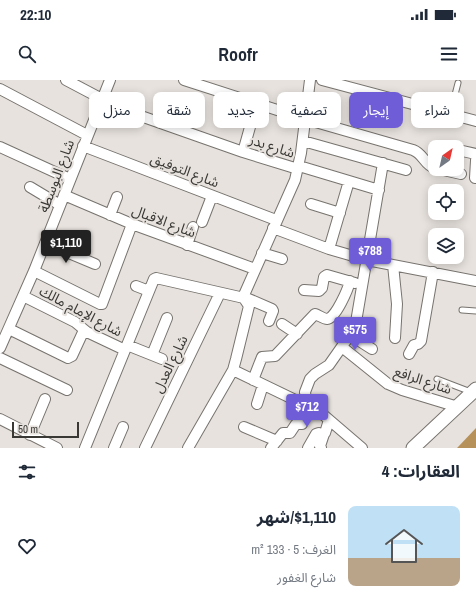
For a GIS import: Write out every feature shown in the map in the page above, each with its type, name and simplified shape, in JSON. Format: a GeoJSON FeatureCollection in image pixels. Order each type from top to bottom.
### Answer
{"type":"FeatureCollection","features":[{"type":"Feature","properties":{"kind":"street","name":"شارع بدر"},"geometry":{"type":"LineString","coordinates":[[66,80],[89,93]]}},
{"type":"Feature","properties":{"kind":"street","name":"شارع البوسطة"},"geometry":{"type":"LineString","coordinates":[[105,92],[110,80]]}},
{"type":"Feature","properties":{"kind":"street"},"geometry":{"type":"LineString","coordinates":[[184,80],[277,110]]}},
{"type":"Feature","properties":{"kind":"street"},"geometry":{"type":"LineString","coordinates":[[308,92],[310,80]]}},
{"type":"Feature","properties":{"kind":"street"},"geometry":{"type":"LineString","coordinates":[[322,80],[411,104]]}},
{"type":"Feature","properties":{"kind":"street"},"geometry":{"type":"LineString","coordinates":[[0,89],[87,136]]}},
{"type":"Feature","properties":{"kind":"street","name":"شارع بدر"},"geometry":{"type":"LineString","coordinates":[[145,116],[243,152],[379,190]]}},
{"type":"Feature","properties":{"kind":"street"},"geometry":{"type":"LineString","coordinates":[[464,117],[474,119]]}},
{"type":"Feature","properties":{"kind":"street","name":"شارع البوسطة"},"geometry":{"type":"LineString","coordinates":[[0,348],[34,271],[90,128]]}},
{"type":"Feature","properties":{"kind":"street"},"geometry":{"type":"LineString","coordinates":[[243,152],[250,128]]}},
{"type":"Feature","properties":{"kind":"street"},"geometry":{"type":"LineString","coordinates":[[188,448],[232,370],[236,359],[249,306],[244,297],[262,253],[291,190],[298,168],[304,128]]}},
{"type":"Feature","properties":{"kind":"street"},"geometry":{"type":"LineString","coordinates":[[336,128],[413,150],[420,154],[428,165]]}},
{"type":"Feature","properties":{"kind":"street"},"geometry":{"type":"LineString","coordinates":[[303,140],[406,170]]}},
{"type":"Feature","properties":{"kind":"street","name":"شارع التوفيق"},"geometry":{"type":"LineString","coordinates":[[83,146],[212,196],[329,249],[367,260],[476,281]]}},
{"type":"Feature","properties":{"kind":"street"},"geometry":{"type":"LineString","coordinates":[[0,147],[70,179]]}},
{"type":"Feature","properties":{"kind":"street"},"geometry":{"type":"LineString","coordinates":[[464,151],[476,154]]}},
{"type":"Feature","properties":{"kind":"street"},"geometry":{"type":"LineString","coordinates":[[475,178],[476,160]]}},
{"type":"Feature","properties":{"kind":"street"},"geometry":{"type":"LineString","coordinates":[[244,427],[274,444],[282,433],[290,433],[296,424],[302,424],[306,412],[305,392],[310,379],[329,365],[350,335],[359,312],[384,163]]}},
{"type":"Feature","properties":{"kind":"street"},"geometry":{"type":"LineString","coordinates":[[329,249],[349,181]]}},
{"type":"Feature","properties":{"kind":"street"},"geometry":{"type":"LineString","coordinates":[[30,187],[60,205]]}},
{"type":"Feature","properties":{"kind":"street","name":"شارع الاقبال"},"geometry":{"type":"LineString","coordinates":[[64,195],[132,224],[255,269]]}},
{"type":"Feature","properties":{"kind":"street"},"geometry":{"type":"LineString","coordinates":[[187,245],[212,196]]}},
{"type":"Feature","properties":{"kind":"street"},"geometry":{"type":"LineString","coordinates":[[110,215],[117,197]]}},
{"type":"Feature","properties":{"kind":"street"},"geometry":{"type":"LineString","coordinates":[[311,204],[340,213]]}},
{"type":"Feature","properties":{"kind":"street"},"geometry":{"type":"LineString","coordinates":[[34,271],[102,304],[132,224]]}},
{"type":"Feature","properties":{"kind":"street"},"geometry":{"type":"LineString","coordinates":[[45,243],[95,264]]}},
{"type":"Feature","properties":{"kind":"street"},"geometry":{"type":"LineString","coordinates":[[262,253],[282,260]]}},
{"type":"Feature","properties":{"kind":"street"},"geometry":{"type":"LineString","coordinates":[[393,265],[397,304],[395,338]]}},
{"type":"Feature","properties":{"kind":"street"},"geometry":{"type":"LineString","coordinates":[[410,354],[414,345],[421,341],[433,272]]}},
{"type":"Feature","properties":{"kind":"street"},"geometry":{"type":"LineString","coordinates":[[304,290],[319,291],[322,288],[324,277],[327,275],[363,285]]}},
{"type":"Feature","properties":{"kind":"street","name":"شارع الإمام مالك"},"geometry":{"type":"LineString","coordinates":[[86,448],[154,279],[156,278],[244,297],[272,309],[273,311],[269,321]]}},
{"type":"Feature","properties":{"kind":"street"},"geometry":{"type":"LineString","coordinates":[[253,380],[262,357],[275,356],[315,314],[329,318],[342,301],[350,281]]}},
{"type":"Feature","properties":{"kind":"street"},"geometry":{"type":"LineString","coordinates":[[136,286],[149,291]]}},
{"type":"Feature","properties":{"kind":"street","name":"شارع العدل"},"geometry":{"type":"LineString","coordinates":[[145,448],[220,293]]}},
{"type":"Feature","properties":{"kind":"street","name":"شارع الإمام مالك"},"geometry":{"type":"LineString","coordinates":[[23,296],[75,322],[84,330],[126,348]]}},
{"type":"Feature","properties":{"kind":"street"},"geometry":{"type":"LineString","coordinates":[[152,355],[167,318]]}},
{"type":"Feature","properties":{"kind":"street"},"geometry":{"type":"LineString","coordinates":[[282,324],[296,334]]}},
{"type":"Feature","properties":{"kind":"street"},"geometry":{"type":"LineString","coordinates":[[8,329],[68,358],[72,356],[84,330]]}},
{"type":"Feature","properties":{"kind":"street"},"geometry":{"type":"LineString","coordinates":[[350,335],[372,349]]}},
{"type":"Feature","properties":{"kind":"street","name":"شارع الرافع"},"geometry":{"type":"LineString","coordinates":[[342,347],[388,384],[402,390],[458,407]]}},
{"type":"Feature","properties":{"kind":"street"},"geometry":{"type":"LineString","coordinates":[[126,348],[162,359]]}},
{"type":"Feature","properties":{"kind":"street"},"geometry":{"type":"LineString","coordinates":[[0,358],[67,390]]}},
{"type":"Feature","properties":{"kind":"street"},"geometry":{"type":"LineString","coordinates":[[232,370],[320,412],[362,448]]}},
{"type":"Feature","properties":{"kind":"street"},"geometry":{"type":"LineString","coordinates":[[257,404],[263,385]]}},
{"type":"Feature","properties":{"kind":"street"},"geometry":{"type":"LineString","coordinates":[[413,448],[474,391]]}},
{"type":"Feature","properties":{"kind":"street"},"geometry":{"type":"LineString","coordinates":[[30,435],[45,399]]}},
{"type":"Feature","properties":{"kind":"street"},"geometry":{"type":"LineString","coordinates":[[0,419],[57,448]]}},
{"type":"Feature","properties":{"kind":"street"},"geometry":{"type":"LineString","coordinates":[[321,448],[320,446],[330,420]]}},
{"type":"Feature","properties":{"kind":"street"},"geometry":{"type":"LineString","coordinates":[[114,448],[123,427]]}},
{"type":"Feature","properties":{"kind":"street"},"geometry":{"type":"LineString","coordinates":[[308,448],[316,434],[324,434]]}},
{"type":"Feature","properties":{"kind":"lane"},"geometry":{"type":"LineString","coordinates":[[456,92],[458,83]]}},
{"type":"Feature","properties":{"kind":"lane"},"geometry":{"type":"LineString","coordinates":[[462,310],[476,311]]}},
{"type":"Feature","properties":{"kind":"lane"},"geometry":{"type":"LineString","coordinates":[[437,379],[474,391]]}},
{"type":"Feature","properties":{"kind":"shaded area"},"geometry":{"type":"Polygon","coordinates":[[[476,428],[476,448],[457,448],[458,447],[476,428]]]}}]}
